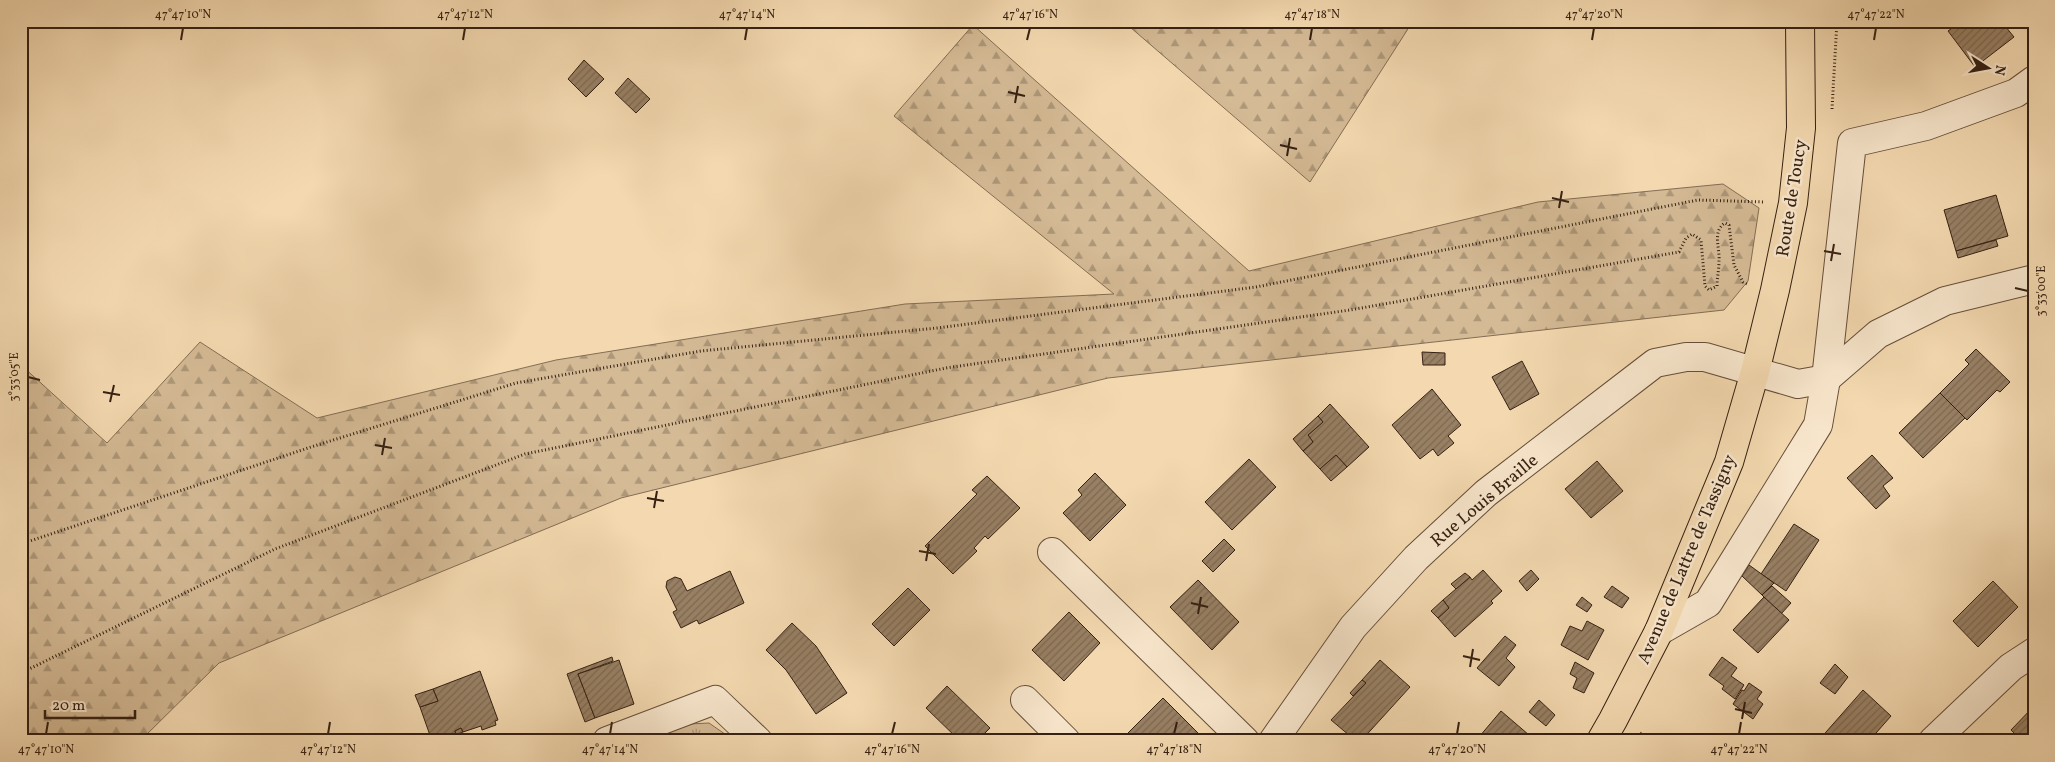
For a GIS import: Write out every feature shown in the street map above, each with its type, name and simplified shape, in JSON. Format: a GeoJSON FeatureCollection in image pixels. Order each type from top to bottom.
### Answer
{"type":"FeatureCollection","features":[{"type":"Feature","properties":{"kind":"main road","name":"Route de Toucy"},"geometry":{"type":"LineString","coordinates":[[1755,372],[1775,290],[1793,203],[1801,128],[1800,21]]}},
{"type":"Feature","properties":{"kind":"main road","name":"Avenue de Lattre de Tassigny"},"geometry":{"type":"LineString","coordinates":[[1601,741],[1614,720],[1659,631],[1729,462],[1755,372]]}},
{"type":"Feature","properties":{"kind":"street"},"geometry":{"type":"LineString","coordinates":[[1659,631],[1708,603],[1818,424],[1826,380],[1852,143],[1926,126],[2016,93],[2034,80]]}},
{"type":"Feature","properties":{"kind":"street"},"geometry":{"type":"LineString","coordinates":[[1826,380],[1878,334],[1945,300],[2034,279]]}},
{"type":"Feature","properties":{"kind":"street","name":"Rue Louis Braille"},"geometry":{"type":"LineString","coordinates":[[1273,741],[1353,627],[1416,558],[1486,493],[1655,363],[1686,357],[1705,357],[1798,384],[1826,380]]}},
{"type":"Feature","properties":{"kind":"street"},"geometry":{"type":"LineString","coordinates":[[1052,552],[1245,741]]}},
{"type":"Feature","properties":{"kind":"street"},"geometry":{"type":"LineString","coordinates":[[1936,740],[2011,667],[2034,652]]}},
{"type":"Feature","properties":{"kind":"street"},"geometry":{"type":"LineString","coordinates":[[607,741],[715,700],[758,741]]}},
{"type":"Feature","properties":{"kind":"street"},"geometry":{"type":"LineString","coordinates":[[1025,700],[1066,741]]}},
{"type":"Feature","properties":{"kind":"path"},"geometry":{"type":"LineString","coordinates":[[21,544],[311,446],[516,383],[701,351],[937,328],[1256,287],[1698,200],[1793,203]]}},
{"type":"Feature","properties":{"kind":"path"},"geometry":{"type":"LineString","coordinates":[[21,673],[275,549],[525,454],[946,368],[1350,310],[1679,252],[1686,238],[1692,234],[1701,240],[1703,281],[1709,290],[1717,286],[1719,259],[1717,235],[1720,226],[1725,223],[1730,225],[1734,265],[1743,282],[1775,290]]}},
{"type":"Feature","properties":{"kind":"green space"},"geometry":{"type":"Polygon","coordinates":[[[1123,21],[1413,21],[1310,182],[1123,21]]]}},
{"type":"Feature","properties":{"kind":"green space"},"geometry":{"type":"Polygon","coordinates":[[[973,25],[1249,271],[1538,202],[1723,184],[1759,208],[1748,281],[1724,310],[1108,378],[621,498],[219,663],[140,741],[21,741],[21,365],[107,443],[200,342],[317,418],[556,360],[905,304],[1114,294],[894,116],[973,25]]]}},
{"type":"Feature","properties":{"kind":"green space"},"geometry":{"type":"Polygon","coordinates":[[[709,723],[735,741],[632,741],[670,725],[709,723]]]}},
{"type":"Feature","properties":{"kind":"building"},"geometry":{"type":"Polygon","coordinates":[[[1962,21],[2001,21],[2014,37],[1975,67],[1948,31],[1962,21]]]}},
{"type":"Feature","properties":{"kind":"building"},"geometry":{"type":"Polygon","coordinates":[[[584,60],[604,79],[586,97],[568,79],[584,60]]]}},
{"type":"Feature","properties":{"kind":"building"},"geometry":{"type":"Polygon","coordinates":[[[628,78],[650,99],[636,113],[615,93],[628,78]]]}},
{"type":"Feature","properties":{"kind":"building"},"geometry":{"type":"Polygon","coordinates":[[[1996,195],[2008,236],[1956,251],[1944,210],[1996,195]]]}},
{"type":"Feature","properties":{"kind":"building"},"geometry":{"type":"Polygon","coordinates":[[[1996,240],[1998,246],[1958,258],[1956,251],[1996,240]]]}},
{"type":"Feature","properties":{"kind":"building"},"geometry":{"type":"Polygon","coordinates":[[[1976,349],[2010,382],[2000,392],[1997,390],[1967,420],[1940,393],[1969,364],[1965,360],[1976,349]]]}},
{"type":"Feature","properties":{"kind":"building"},"geometry":{"type":"Polygon","coordinates":[[[1422,352],[1445,353],[1445,365],[1423,365],[1422,352]]]}},
{"type":"Feature","properties":{"kind":"building"},"geometry":{"type":"Polygon","coordinates":[[[1522,361],[1539,394],[1510,410],[1492,377],[1522,361]]]}},
{"type":"Feature","properties":{"kind":"building"},"geometry":{"type":"Polygon","coordinates":[[[1432,389],[1461,425],[1448,436],[1454,443],[1438,456],[1433,449],[1420,459],[1392,425],[1432,389]]]}},
{"type":"Feature","properties":{"kind":"building"},"geometry":{"type":"Polygon","coordinates":[[[1940,393],[1965,418],[1923,458],[1899,433],[1940,393]]]}},
{"type":"Feature","properties":{"kind":"building"},"geometry":{"type":"Polygon","coordinates":[[[1330,404],[1369,447],[1347,467],[1336,455],[1320,469],[1303,451],[1313,442],[1308,435],[1323,422],[1318,416],[1330,404]]]}},
{"type":"Feature","properties":{"kind":"building"},"geometry":{"type":"Polygon","coordinates":[[[1318,416],[1323,422],[1308,435],[1313,442],[1303,451],[1293,439],[1318,416]]]}},
{"type":"Feature","properties":{"kind":"building"},"geometry":{"type":"Polygon","coordinates":[[[1336,455],[1347,467],[1331,481],[1320,469],[1336,455]]]}},
{"type":"Feature","properties":{"kind":"building"},"geometry":{"type":"Polygon","coordinates":[[[1872,455],[1893,478],[1883,486],[1890,496],[1876,509],[1847,478],[1872,455]]]}},
{"type":"Feature","properties":{"kind":"building"},"geometry":{"type":"Polygon","coordinates":[[[1249,459],[1276,487],[1232,530],[1205,502],[1249,459]]]}},
{"type":"Feature","properties":{"kind":"building"},"geometry":{"type":"Polygon","coordinates":[[[1597,461],[1623,491],[1591,518],[1565,489],[1597,461]]]}},
{"type":"Feature","properties":{"kind":"building"},"geometry":{"type":"Polygon","coordinates":[[[1095,473],[1126,505],[1090,541],[1063,513],[1082,495],[1078,490],[1095,473]]]}},
{"type":"Feature","properties":{"kind":"building"},"geometry":{"type":"Polygon","coordinates":[[[987,476],[1020,508],[988,539],[985,536],[974,548],[977,551],[953,574],[925,546],[977,494],[972,490],[987,476]]]}},
{"type":"Feature","properties":{"kind":"building"},"geometry":{"type":"Polygon","coordinates":[[[1794,524],[1819,540],[1786,591],[1761,574],[1794,524]]]}},
{"type":"Feature","properties":{"kind":"building"},"geometry":{"type":"Polygon","coordinates":[[[1224,539],[1235,550],[1213,572],[1202,561],[1224,539]]]}},
{"type":"Feature","properties":{"kind":"building"},"geometry":{"type":"Polygon","coordinates":[[[1749,565],[1774,583],[1762,595],[1742,576],[1749,565]]]}},
{"type":"Feature","properties":{"kind":"building"},"geometry":{"type":"Polygon","coordinates":[[[1483,570],[1502,591],[1491,601],[1493,603],[1455,637],[1438,618],[1449,608],[1443,600],[1470,577],[1472,580],[1483,570]]]}},
{"type":"Feature","properties":{"kind":"building"},"geometry":{"type":"Polygon","coordinates":[[[1531,570],[1539,579],[1527,591],[1519,581],[1531,570]]]}},
{"type":"Feature","properties":{"kind":"building"},"geometry":{"type":"Polygon","coordinates":[[[730,571],[744,603],[699,624],[697,620],[681,628],[673,612],[677,610],[666,587],[667,581],[675,577],[681,579],[687,591],[730,571]]]}},
{"type":"Feature","properties":{"kind":"building"},"geometry":{"type":"Polygon","coordinates":[[[1465,573],[1470,577],[1456,589],[1451,584],[1465,573]]]}},
{"type":"Feature","properties":{"kind":"building"},"geometry":{"type":"Polygon","coordinates":[[[1198,580],[1239,622],[1212,650],[1170,607],[1198,580]]]}},
{"type":"Feature","properties":{"kind":"building"},"geometry":{"type":"Polygon","coordinates":[[[1993,581],[2018,607],[1978,647],[1953,621],[1993,581]]]}},
{"type":"Feature","properties":{"kind":"building"},"geometry":{"type":"Polygon","coordinates":[[[1612,586],[1629,598],[1622,608],[1604,597],[1612,586]]]}},
{"type":"Feature","properties":{"kind":"building"},"geometry":{"type":"Polygon","coordinates":[[[1772,586],[1791,603],[1781,614],[1762,595],[1772,586]]]}},
{"type":"Feature","properties":{"kind":"building"},"geometry":{"type":"Polygon","coordinates":[[[908,588],[930,610],[894,646],[872,624],[908,588]]]}},
{"type":"Feature","properties":{"kind":"building"},"geometry":{"type":"Polygon","coordinates":[[[1582,597],[1592,605],[1587,612],[1576,605],[1582,597]]]}},
{"type":"Feature","properties":{"kind":"building"},"geometry":{"type":"Polygon","coordinates":[[[1764,597],[1789,620],[1758,653],[1733,630],[1764,597]]]}},
{"type":"Feature","properties":{"kind":"building"},"geometry":{"type":"Polygon","coordinates":[[[1443,600],[1449,608],[1438,618],[1431,611],[1443,600]]]}},
{"type":"Feature","properties":{"kind":"building"},"geometry":{"type":"Polygon","coordinates":[[[1069,612],[1100,643],[1064,681],[1032,650],[1069,612]]]}},
{"type":"Feature","properties":{"kind":"building"},"geometry":{"type":"Polygon","coordinates":[[[1587,621],[1604,630],[1588,660],[1561,645],[1570,626],[1582,631],[1587,621]]]}},
{"type":"Feature","properties":{"kind":"building"},"geometry":{"type":"Polygon","coordinates":[[[792,623],[816,646],[847,693],[816,714],[786,670],[766,650],[792,623]]]}},
{"type":"Feature","properties":{"kind":"building"},"geometry":{"type":"Polygon","coordinates":[[[1505,636],[1516,645],[1506,658],[1515,667],[1499,686],[1477,668],[1505,636]]]}},
{"type":"Feature","properties":{"kind":"building"},"geometry":{"type":"Polygon","coordinates":[[[612,657],[613,661],[578,674],[595,718],[585,722],[567,674],[612,657]]]}},
{"type":"Feature","properties":{"kind":"building"},"geometry":{"type":"Polygon","coordinates":[[[1722,657],[1737,668],[1731,676],[1744,685],[1735,699],[1722,689],[1724,686],[1709,675],[1722,657]]]}},
{"type":"Feature","properties":{"kind":"building"},"geometry":{"type":"Polygon","coordinates":[[[619,660],[634,704],[595,718],[578,674],[619,660]]]}},
{"type":"Feature","properties":{"kind":"building"},"geometry":{"type":"Polygon","coordinates":[[[1380,660],[1410,687],[1361,741],[1356,741],[1331,720],[1366,683],[1362,680],[1380,660]]]}},
{"type":"Feature","properties":{"kind":"building"},"geometry":{"type":"Polygon","coordinates":[[[1575,662],[1594,673],[1584,693],[1573,688],[1577,678],[1570,674],[1575,662]]]}},
{"type":"Feature","properties":{"kind":"building"},"geometry":{"type":"Polygon","coordinates":[[[1835,664],[1848,677],[1835,694],[1820,683],[1835,664]]]}},
{"type":"Feature","properties":{"kind":"building"},"geometry":{"type":"Polygon","coordinates":[[[480,671],[498,720],[495,721],[496,725],[482,730],[481,726],[463,732],[461,728],[455,731],[456,741],[432,741],[420,707],[438,701],[433,689],[480,671]]]}},
{"type":"Feature","properties":{"kind":"building"},"geometry":{"type":"Polygon","coordinates":[[[1362,680],[1366,683],[1353,696],[1350,693],[1362,680]]]}},
{"type":"Feature","properties":{"kind":"building"},"geometry":{"type":"Polygon","coordinates":[[[1749,683],[1762,692],[1757,699],[1763,704],[1753,719],[1733,704],[1749,683]]]}},
{"type":"Feature","properties":{"kind":"building"},"geometry":{"type":"Polygon","coordinates":[[[947,686],[990,728],[977,741],[960,741],[926,708],[947,686]]]}},
{"type":"Feature","properties":{"kind":"building"},"geometry":{"type":"Polygon","coordinates":[[[433,689],[438,701],[420,707],[415,695],[433,689]]]}},
{"type":"Feature","properties":{"kind":"building"},"geometry":{"type":"Polygon","coordinates":[[[1863,690],[1891,716],[1869,741],[1819,740],[1863,690]]]}},
{"type":"Feature","properties":{"kind":"building"},"geometry":{"type":"Polygon","coordinates":[[[2034,694],[2034,705],[2029,700],[2034,694]]]}},
{"type":"Feature","properties":{"kind":"building"},"geometry":{"type":"Polygon","coordinates":[[[1163,698],[1200,735],[1194,741],[1124,741],[1122,739],[1163,698]]]}},
{"type":"Feature","properties":{"kind":"building"},"geometry":{"type":"Polygon","coordinates":[[[1539,700],[1555,715],[1546,726],[1529,712],[1539,700]]]}},
{"type":"Feature","properties":{"kind":"building"},"geometry":{"type":"Polygon","coordinates":[[[2034,706],[2034,741],[2022,741],[2011,730],[2034,706]]]}},
{"type":"Feature","properties":{"kind":"building"},"geometry":{"type":"Polygon","coordinates":[[[1501,711],[1536,741],[1483,741],[1479,737],[1501,711]]]}},
{"type":"Feature","properties":{"kind":"building"},"geometry":{"type":"Polygon","coordinates":[[[461,728],[463,732],[456,735],[455,731],[461,728]]]}}]}
